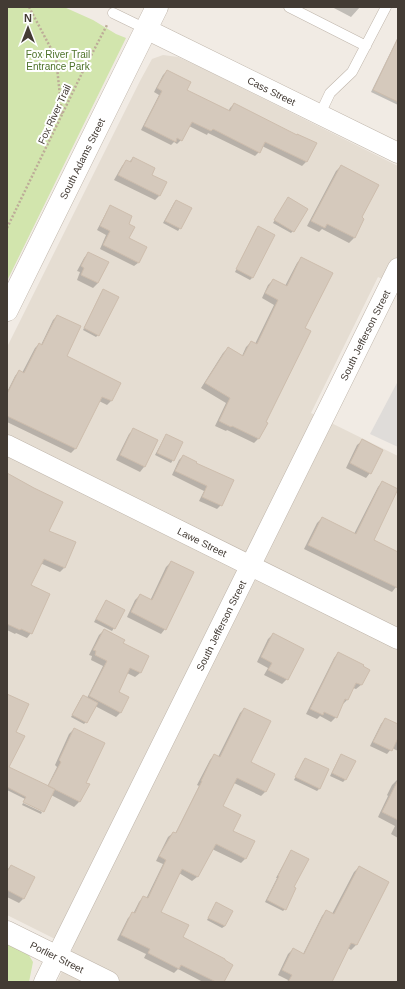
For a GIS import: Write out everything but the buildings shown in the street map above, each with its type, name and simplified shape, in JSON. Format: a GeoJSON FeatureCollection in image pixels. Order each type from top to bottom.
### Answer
{"type":"FeatureCollection","features":[{"type":"Feature","properties":{"kind":"street","name":"South Adams Street"},"geometry":{"type":"LineString","coordinates":[[7,310],[157,7]]}},
{"type":"Feature","properties":{"kind":"street","name":"Cass Street"},"geometry":{"type":"LineString","coordinates":[[146,28],[398,153]]}},
{"type":"Feature","properties":{"kind":"street","name":"South Jefferson Street"},"geometry":{"type":"LineString","coordinates":[[44,982],[398,268]]}},
{"type":"Feature","properties":{"kind":"street","name":"Lawe Street"},"geometry":{"type":"LineString","coordinates":[[7,445],[398,639]]}},
{"type":"Feature","properties":{"kind":"street","name":"Porlier Street"},"geometry":{"type":"LineString","coordinates":[[7,932],[108,982]]}},
{"type":"Feature","properties":{"kind":"lane"},"geometry":{"type":"LineString","coordinates":[[289,7],[366,46]]}},
{"type":"Feature","properties":{"kind":"lane"},"geometry":{"type":"LineString","coordinates":[[320,114],[330,93],[352,72],[386,7]]}},
{"type":"Feature","properties":{"kind":"lane"},"geometry":{"type":"LineString","coordinates":[[113,13],[146,28]]}},
{"type":"Feature","properties":{"kind":"path"},"geometry":{"type":"LineString","coordinates":[[29,7],[56,58],[62,115]]}},
{"type":"Feature","properties":{"kind":"path","name":"Fox River Trail"},"geometry":{"type":"LineString","coordinates":[[7,228],[84,69],[113,13]]}},
{"type":"Feature","properties":{"kind":"shaded area"},"geometry":{"type":"Polygon","coordinates":[[[163,55],[178,57],[202,68],[398,166],[398,286],[378,277],[311,413],[398,456],[398,982],[57,982],[73,948],[7,915],[7,347],[140,81],[152,59],[163,55]]]}},
{"type":"Feature","properties":{"kind":"shaded area"},"geometry":{"type":"Polygon","coordinates":[[[398,381],[398,447],[370,434],[398,381]]]}},
{"type":"Feature","properties":{"kind":"green space","name":"Fox River Trail Entrance Park"},"geometry":{"type":"Polygon","coordinates":[[[7,7],[64,7],[93,20],[116,34],[126,38],[7,281],[7,7]]]}},
{"type":"Feature","properties":{"kind":"green space"},"geometry":{"type":"Polygon","coordinates":[[[7,944],[27,952],[33,962],[29,982],[7,982],[7,944]]]}}]}
